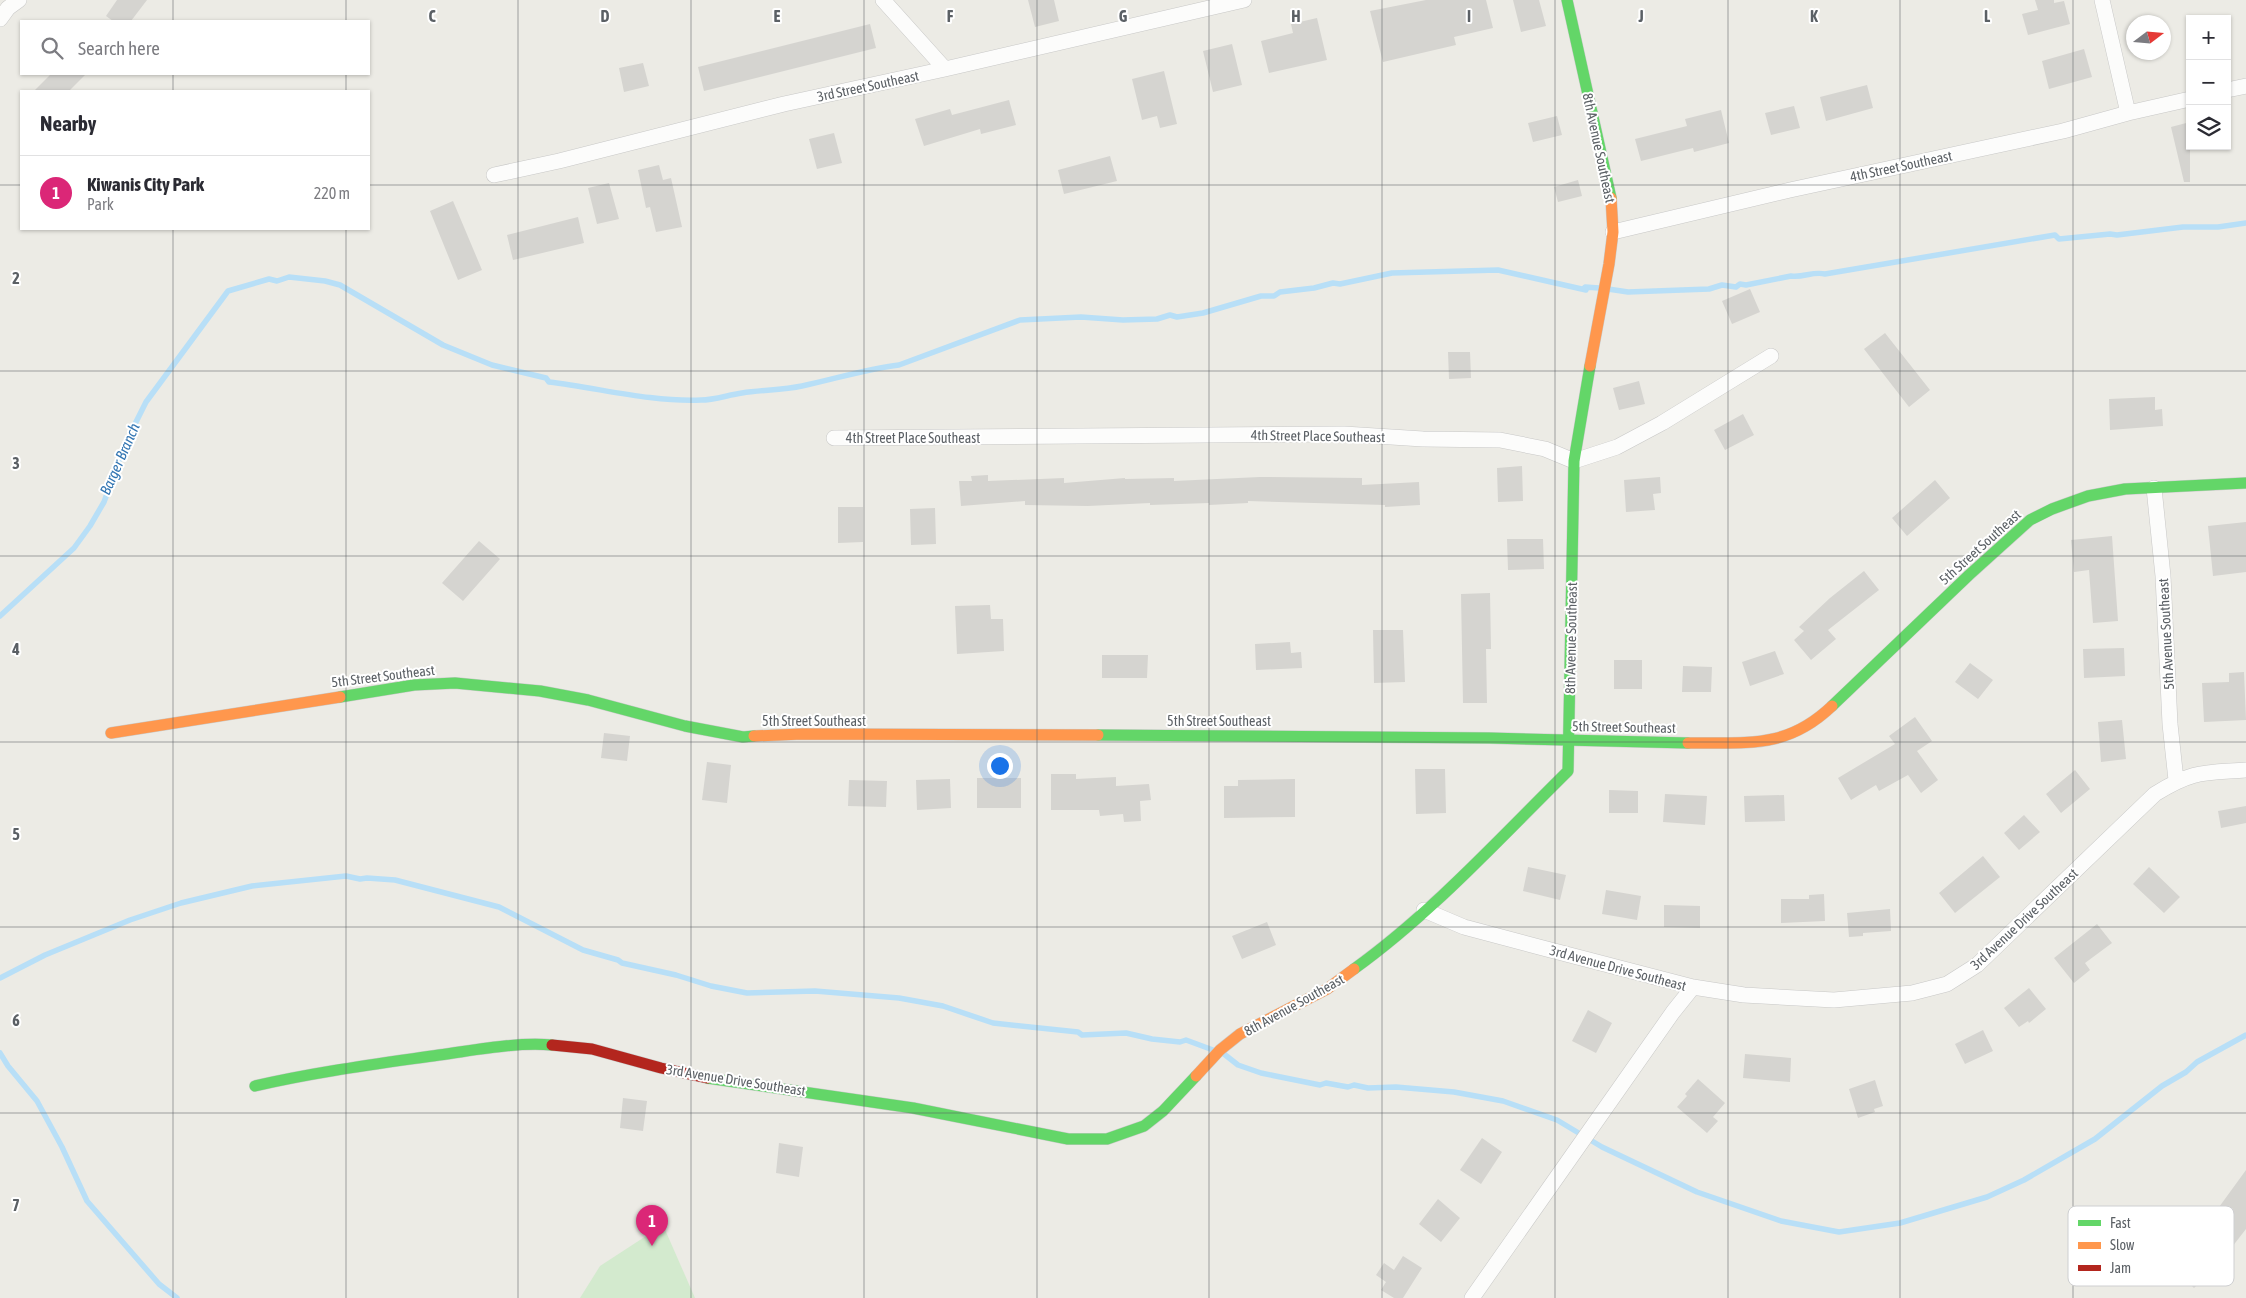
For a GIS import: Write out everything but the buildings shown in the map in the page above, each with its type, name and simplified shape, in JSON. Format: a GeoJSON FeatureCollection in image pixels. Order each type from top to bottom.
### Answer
{"type":"FeatureCollection","features":[{"type":"Feature","properties":{"kind":"street"},"geometry":{"type":"LineString","coordinates":[[883,0],[945,69]]}},
{"type":"Feature","properties":{"kind":"street","name":"3rd Street Southeast"},"geometry":{"type":"LineString","coordinates":[[494,175],[559,161],[794,102],[1244,0]]}},
{"type":"Feature","properties":{"kind":"street","name":"8th Avenue Southeast"},"geometry":{"type":"LineString","coordinates":[[1176,1098],[1220,1050],[1240,1034],[1346,976],[1384,948],[1468,870],[1568,771],[1574,461],[1613,232],[1611,193],[1567,0]]}},
{"type":"Feature","properties":{"kind":"street"},"geometry":{"type":"LineString","coordinates":[[2102,0],[2128,113]]}},
{"type":"Feature","properties":{"kind":"street"},"geometry":{"type":"LineString","coordinates":[[0,18],[8,8],[18,1]]}},
{"type":"Feature","properties":{"kind":"street"},"geometry":{"type":"LineString","coordinates":[[2231,89],[2246,86]]}},
{"type":"Feature","properties":{"kind":"street","name":"4th Street Southeast"},"geometry":{"type":"LineString","coordinates":[[1613,232],[1790,190],[2062,131],[2186,100]]}},
{"type":"Feature","properties":{"kind":"street"},"geometry":{"type":"LineString","coordinates":[[1574,461],[1625,443],[1662,423],[1772,356]]}},
{"type":"Feature","properties":{"kind":"street","name":"4th Street Place Southeast"},"geometry":{"type":"LineString","coordinates":[[834,438],[1344,434],[1423,439],[1500,440],[1545,449],[1574,461]]}},
{"type":"Feature","properties":{"kind":"street","name":"5th Street Southeast"},"geometry":{"type":"LineString","coordinates":[[111,733],[414,685],[455,683],[588,700],[686,726],[743,737],[802,734],[1134,735],[1765,742],[1790,735],[1805,728],[1826,712],[1969,575],[2030,520],[2052,509],[2088,496],[2125,489],[2246,483]]}},
{"type":"Feature","properties":{"kind":"street","name":"5th Avenue Southeast"},"geometry":{"type":"LineString","coordinates":[[2154,488],[2162,576],[2170,724],[2176,780]]}},
{"type":"Feature","properties":{"kind":"street","name":"3rd Avenue Drive Southeast"},"geometry":{"type":"LineString","coordinates":[[1424,910],[1464,927],[1693,988],[1744,995],[1834,1000],[1912,993],[1947,984],[1977,965],[2156,794],[2176,780],[2196,773],[2246,770]]}},
{"type":"Feature","properties":{"kind":"street"},"geometry":{"type":"LineString","coordinates":[[1472,1298],[1672,1012],[1693,988]]}},
{"type":"Feature","properties":{"kind":"street","name":"3rd Avenue Drive Southeast"},"geometry":{"type":"LineString","coordinates":[[255,1086],[297,1076],[382,1063],[492,1048],[538,1044],[592,1048],[662,1068],[718,1080],[913,1108],[1068,1139],[1107,1139],[1144,1126],[1176,1098]]}},
{"type":"Feature","properties":{"kind":"green space"},"geometry":{"type":"Polygon","coordinates":[[[663,1225],[695,1298],[580,1298],[600,1266],[663,1225]]]}},
{"type":"Feature","properties":{"kind":"waterway"},"geometry":{"type":"LineString","coordinates":[[1608,289],[1628,292],[1709,289],[1722,285],[1736,287],[1740,284],[1746,285],[1816,273],[1825,274],[2055,235],[2059,239],[2117,235],[2183,227],[2218,227],[2246,223]]}},
{"type":"Feature","properties":{"kind":"waterway","name":"Barger Branch"},"geometry":{"type":"LineString","coordinates":[[0,616],[74,548],[90,526],[104,502],[125,444],[146,402],[228,291],[269,279],[277,281],[289,277],[325,281],[340,285],[443,345],[492,365],[546,378],[549,382],[644,397],[682,400],[706,400],[742,393],[795,387],[899,365],[1020,320],[1081,317],[1123,320],[1157,319],[1170,315],[1177,317],[1203,313],[1261,296],[1274,296],[1280,292],[1314,288],[1333,283],[1340,284],[1392,273],[1498,270],[1586,290],[1585,287],[1599,288]]}},
{"type":"Feature","properties":{"kind":"waterway"},"geometry":{"type":"LineString","coordinates":[[0,978],[45,955],[130,920],[181,903],[252,886],[346,876],[360,879],[395,880],[499,907],[583,950],[618,960],[622,963],[676,975],[711,986],[747,993],[815,991],[899,998],[943,1006],[993,1023],[1078,1032],[1082,1035],[1126,1033],[1152,1039],[1180,1042],[1186,1040],[1213,1050]]}},
{"type":"Feature","properties":{"kind":"waterway"},"geometry":{"type":"LineString","coordinates":[[1224,1054],[1238,1065],[1261,1073],[1320,1085],[1326,1083],[1348,1087],[1354,1085],[1368,1088],[1396,1087],[1454,1092],[1503,1101],[1557,1120],[1602,1147],[1697,1192],[1781,1221],[1839,1232],[1900,1223],[1987,1197],[2024,1180],[2095,1139],[2162,1086],[2186,1072],[2197,1062],[2246,1035]]}},
{"type":"Feature","properties":{"kind":"waterway"},"geometry":{"type":"LineString","coordinates":[[0,1053],[8,1066],[37,1101],[62,1147],[87,1201],[159,1284],[177,1298]]}},
{"type":"Feature","properties":{"kind":"traffic: fast"},"geometry":{"type":"LineString","coordinates":[[1567,0],[1611,198]]}},
{"type":"Feature","properties":{"kind":"traffic: fast"},"geometry":{"type":"LineString","coordinates":[[1354,969],[1411,924],[1568,771],[1574,461],[1590,366]]}},
{"type":"Feature","properties":{"kind":"traffic: fast"},"geometry":{"type":"LineString","coordinates":[[1832,706],[1969,575],[2030,520],[2052,509],[2088,496],[2125,489],[2246,483]]}},
{"type":"Feature","properties":{"kind":"traffic: fast"},"geometry":{"type":"LineString","coordinates":[[340,697],[414,685],[455,683],[540,691],[588,700],[685,726],[743,737],[754,736]]}},
{"type":"Feature","properties":{"kind":"traffic: fast"},"geometry":{"type":"LineString","coordinates":[[1098,735],[1489,738],[1688,743]]}},
{"type":"Feature","properties":{"kind":"traffic: fast"},"geometry":{"type":"LineString","coordinates":[[255,1086],[346,1069],[481,1049],[538,1044],[552,1045]]}},
{"type":"Feature","properties":{"kind":"traffic: fast"},"geometry":{"type":"LineString","coordinates":[[707,1078],[913,1108],[1068,1139],[1107,1139],[1144,1126],[1163,1111],[1196,1076]]}},
{"type":"Feature","properties":{"kind":"traffic: slow"},"geometry":{"type":"LineString","coordinates":[[1590,366],[1609,264],[1613,232],[1611,198]]}},
{"type":"Feature","properties":{"kind":"traffic: slow"},"geometry":{"type":"LineString","coordinates":[[111,733],[340,697]]}},
{"type":"Feature","properties":{"kind":"traffic: slow"},"geometry":{"type":"LineString","coordinates":[[1688,743],[1764,741],[1782,737],[1815,720],[1832,706]]}},
{"type":"Feature","properties":{"kind":"traffic: slow"},"geometry":{"type":"LineString","coordinates":[[754,736],[802,734],[1098,735]]}},
{"type":"Feature","properties":{"kind":"traffic: slow"},"geometry":{"type":"LineString","coordinates":[[1196,1076],[1220,1050],[1240,1034],[1327,989],[1354,969]]}},
{"type":"Feature","properties":{"kind":"traffic: jam"},"geometry":{"type":"LineString","coordinates":[[552,1045],[592,1049],[661,1068],[707,1078]]}},
{"type":"Feature","properties":{"kind":"place","name":"Kiwanis City Park"},"geometry":{"type":"Point","coordinates":[652,1246]}}]}
